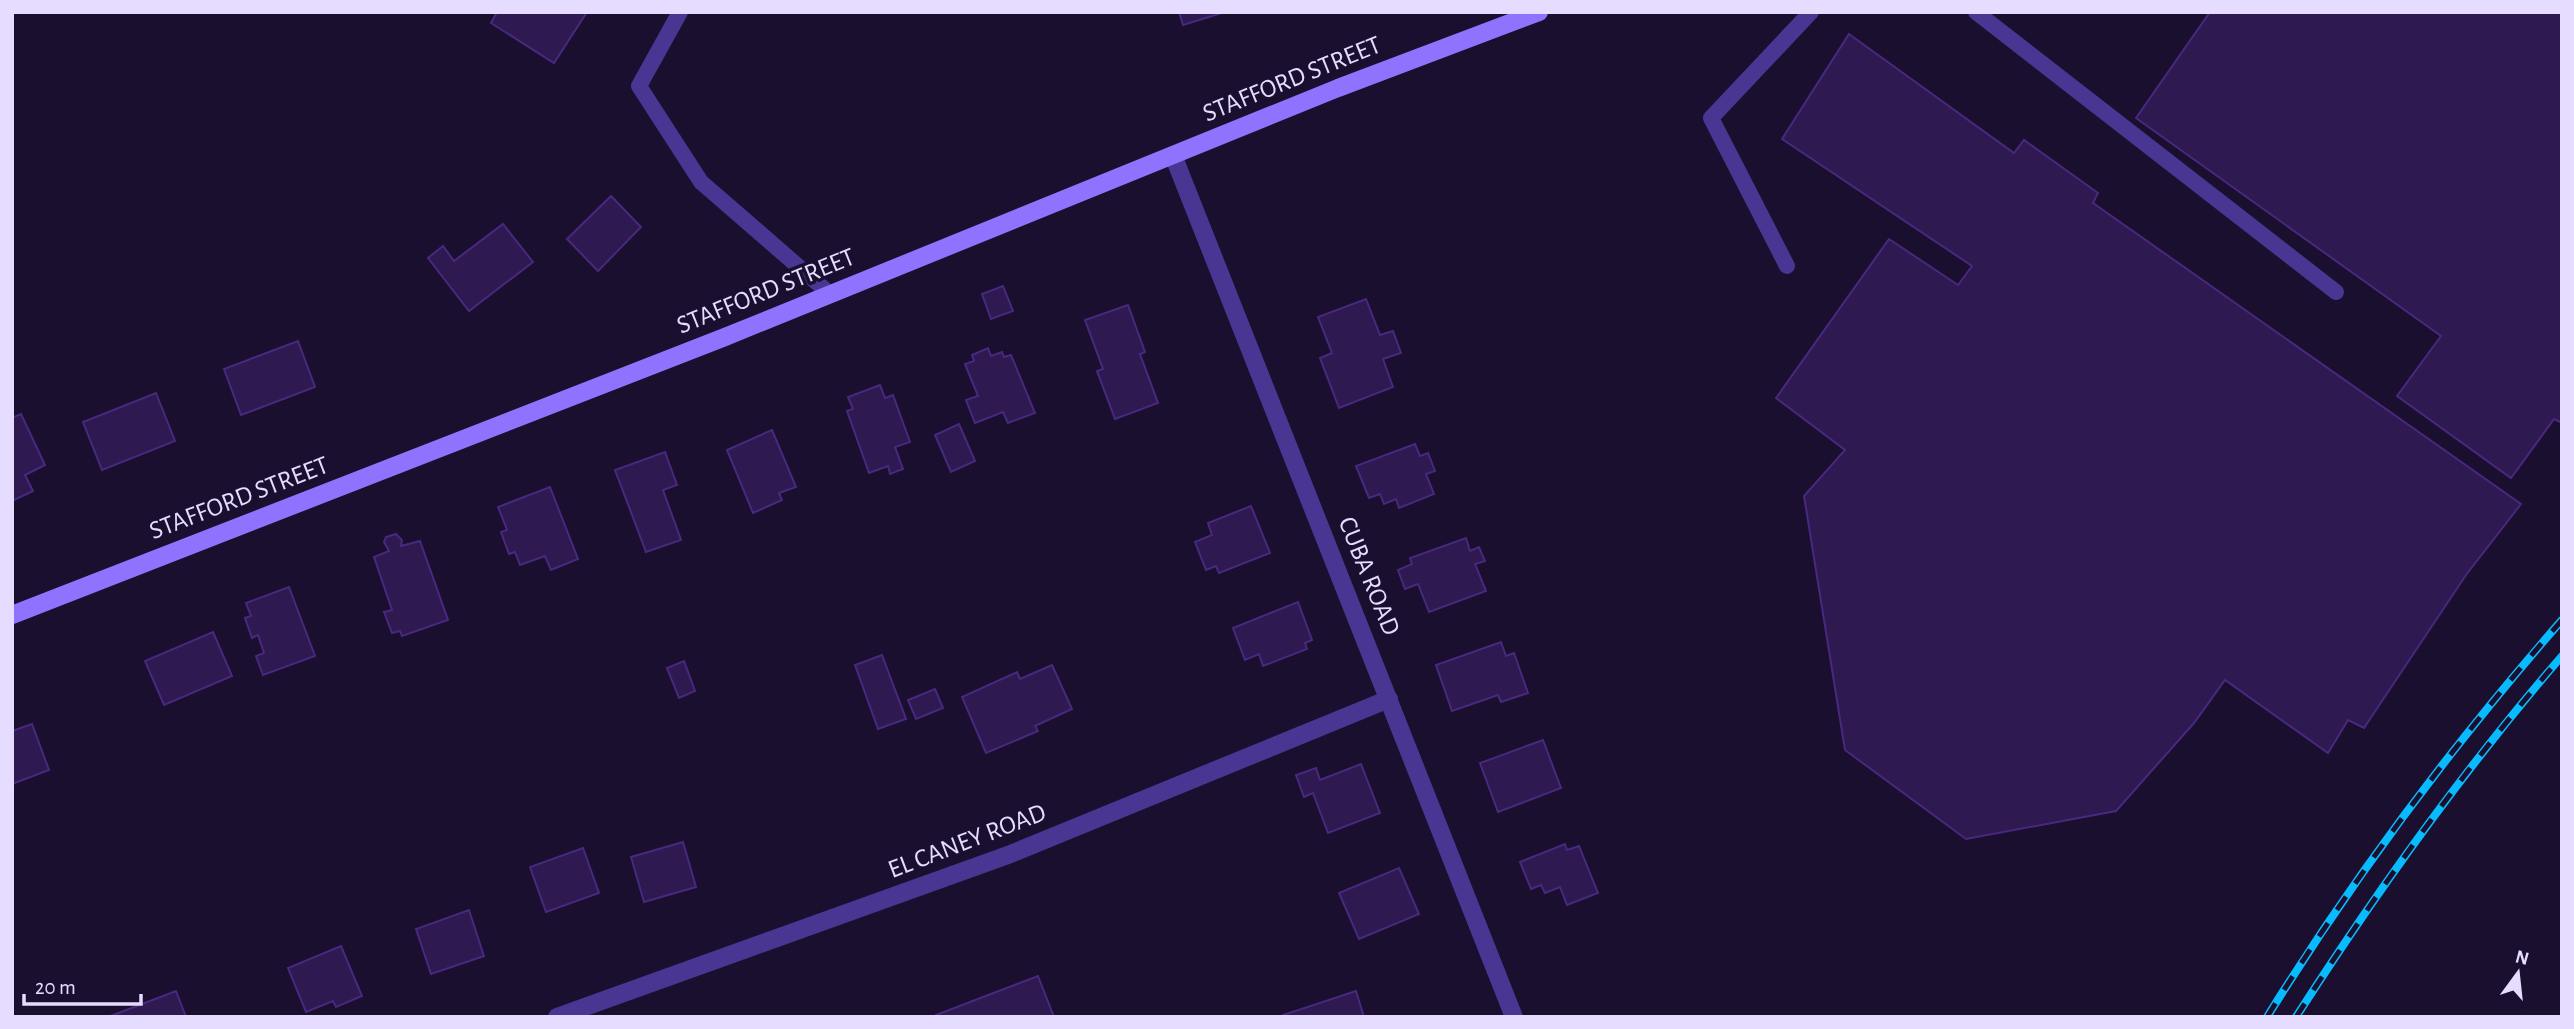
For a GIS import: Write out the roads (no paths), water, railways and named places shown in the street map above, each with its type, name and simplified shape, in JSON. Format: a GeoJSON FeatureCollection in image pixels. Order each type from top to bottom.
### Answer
{"type":"FeatureCollection","features":[{"type":"Feature","properties":{"kind":"main road","name":"STAFFORD STREET"},"geometry":{"type":"LineString","coordinates":[[12,615],[830,294],[1338,88],[1539,12]]}},
{"type":"Feature","properties":{"kind":"street","name":"CUBA ROAD"},"geometry":{"type":"LineString","coordinates":[[1173,155],[1514,1017]]}},
{"type":"Feature","properties":{"kind":"street","name":"EL CANEY ROAD"},"geometry":{"type":"LineString","coordinates":[[557,1017],[1008,855],[1388,699]]}},
{"type":"Feature","properties":{"kind":"lane"},"geometry":{"type":"LineString","coordinates":[[680,12],[639,86],[701,183],[830,294]]}},
{"type":"Feature","properties":{"kind":"lane"},"geometry":{"type":"LineString","coordinates":[[1787,266],[1711,118],[1811,12]]}},
{"type":"Feature","properties":{"kind":"lane"},"geometry":{"type":"LineString","coordinates":[[1976,12],[2336,292]]}},
{"type":"Feature","properties":{"kind":"railway"},"geometry":{"type":"LineString","coordinates":[[2267,1017],[2335,913],[2407,812],[2483,714],[2562,620]]}},
{"type":"Feature","properties":{"kind":"railway"},"geometry":{"type":"LineString","coordinates":[[2296,1017],[2358,923],[2456,787],[2562,656]]}}]}
